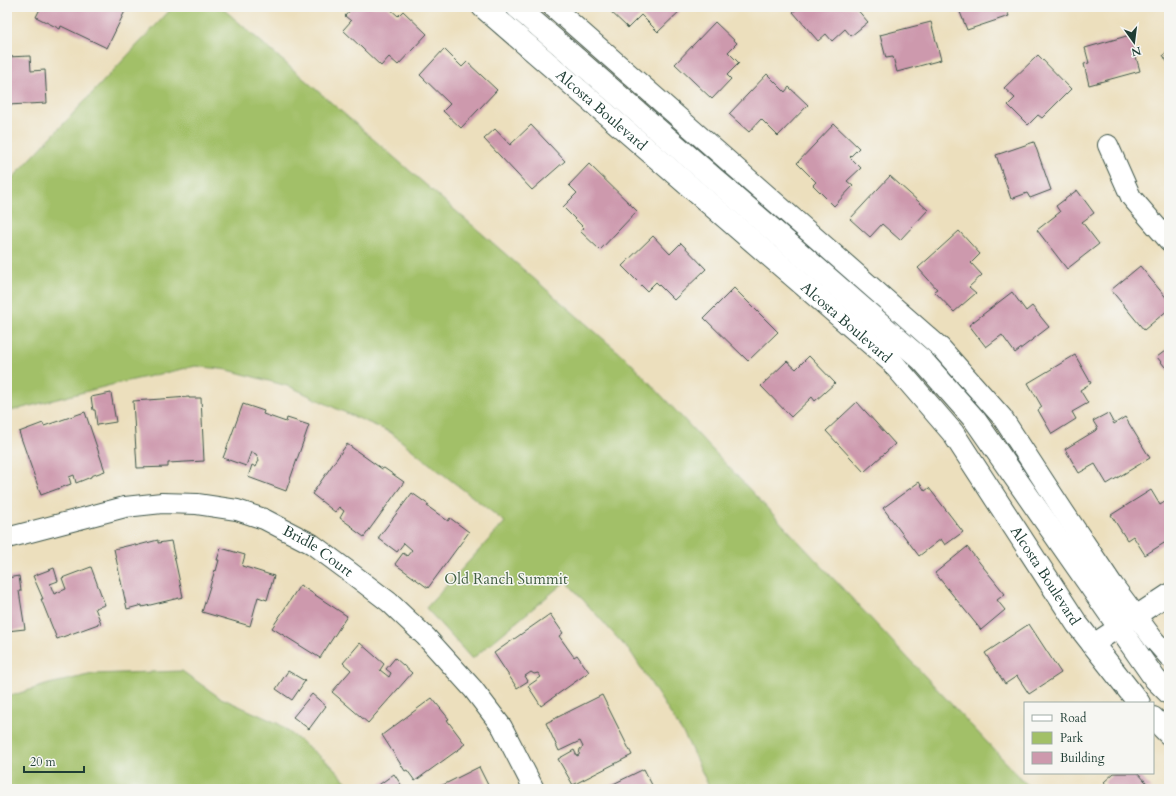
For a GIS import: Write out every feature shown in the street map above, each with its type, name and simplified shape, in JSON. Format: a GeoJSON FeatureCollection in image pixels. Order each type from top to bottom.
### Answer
{"type":"FeatureCollection","features":[{"type":"Feature","properties":{"kind":"main road","name":"Alcosta Boulevard"},"geometry":{"type":"LineString","coordinates":[[483,7],[891,361],[953,433],[1073,618],[1092,645],[1138,702]]}},
{"type":"Feature","properties":{"kind":"main road","name":"Alcosta Boulevard"},"geometry":{"type":"LineString","coordinates":[[517,7],[922,360],[975,420],[1127,621],[1155,679],[1169,693]]}},
{"type":"Feature","properties":{"kind":"main road"},"geometry":{"type":"LineString","coordinates":[[1154,719],[1169,734]]}},
{"type":"Feature","properties":{"kind":"street","name":"Alcosta Boulevard"},"geometry":{"type":"LineString","coordinates":[[553,7],[941,348],[1002,417],[1113,585],[1127,621],[1169,657]]}},
{"type":"Feature","properties":{"kind":"street"},"geometry":{"type":"LineString","coordinates":[[1108,145],[1131,197],[1169,241]]}},
{"type":"Feature","properties":{"kind":"street","name":"Bridle Court"},"geometry":{"type":"LineString","coordinates":[[7,538],[126,507],[162,503],[197,504],[237,510],[264,519],[312,544],[389,602],[426,637],[473,688],[502,727],[534,789]]}},
{"type":"Feature","properties":{"kind":"street"},"geometry":{"type":"LineString","coordinates":[[1092,645],[1169,594]]}},
{"type":"Feature","properties":{"kind":"green space","name":"Old Ranch Summit"},"geometry":{"type":"Polygon","coordinates":[[[173,7],[221,7],[630,362],[1031,789],[710,789],[686,738],[632,654],[566,581],[472,659],[426,608],[505,522],[390,432],[291,387],[228,370],[196,366],[115,384],[7,412],[7,184],[173,7]]]}},
{"type":"Feature","properties":{"kind":"green space"},"geometry":{"type":"Polygon","coordinates":[[[182,671],[219,697],[279,724],[332,766],[353,789],[7,789],[7,697],[49,684],[93,674],[182,671]]]}},
{"type":"Feature","properties":{"kind":"building"},"geometry":{"type":"Polygon","coordinates":[[[41,7],[127,7],[107,48],[61,26],[60,29],[36,17],[41,7]]]}},
{"type":"Feature","properties":{"kind":"building"},"geometry":{"type":"Polygon","coordinates":[[[353,7],[388,7],[398,16],[403,11],[427,34],[398,65],[389,57],[381,66],[343,30],[351,21],[345,16],[353,7]]]}},
{"type":"Feature","properties":{"kind":"building"},"geometry":{"type":"Polygon","coordinates":[[[611,7],[684,7],[658,32],[641,15],[628,28],[608,9],[611,7]]]}},
{"type":"Feature","properties":{"kind":"building"},"geometry":{"type":"Polygon","coordinates":[[[799,7],[855,7],[868,22],[851,36],[845,29],[832,41],[826,34],[818,41],[793,12],[799,7]]]}},
{"type":"Feature","properties":{"kind":"building"},"geometry":{"type":"Polygon","coordinates":[[[958,7],[1005,7],[1009,16],[967,30],[958,7]]]}},
{"type":"Feature","properties":{"kind":"building"},"geometry":{"type":"Polygon","coordinates":[[[715,22],[737,43],[728,52],[739,63],[727,75],[731,79],[712,99],[675,64],[715,22]]]}},
{"type":"Feature","properties":{"kind":"building"},"geometry":{"type":"Polygon","coordinates":[[[931,22],[941,60],[897,72],[893,57],[886,58],[880,35],[931,22]]]}},
{"type":"Feature","properties":{"kind":"building"},"geometry":{"type":"Polygon","coordinates":[[[1130,35],[1140,71],[1089,85],[1084,64],[1089,63],[1085,48],[1130,35]]]}},
{"type":"Feature","properties":{"kind":"building"},"geometry":{"type":"Polygon","coordinates":[[[444,49],[462,67],[467,62],[497,90],[461,128],[443,111],[450,104],[420,75],[444,49]]]}},
{"type":"Feature","properties":{"kind":"building"},"geometry":{"type":"Polygon","coordinates":[[[1169,51],[1169,65],[1163,55],[1169,51]]]}},
{"type":"Feature","properties":{"kind":"building"},"geometry":{"type":"Polygon","coordinates":[[[1038,55],[1071,89],[1042,118],[1038,115],[1028,125],[1008,105],[1015,98],[1004,88],[1038,55]]]}},
{"type":"Feature","properties":{"kind":"building"},"geometry":{"type":"Polygon","coordinates":[[[30,56],[31,71],[45,70],[47,103],[7,105],[7,57],[30,56]]]}},
{"type":"Feature","properties":{"kind":"building"},"geometry":{"type":"Polygon","coordinates":[[[767,74],[785,92],[789,87],[808,105],[778,136],[761,119],[749,132],[729,114],[767,74]]]}},
{"type":"Feature","properties":{"kind":"building"},"geometry":{"type":"Polygon","coordinates":[[[834,124],[859,148],[850,157],[861,168],[847,181],[853,186],[834,206],[813,185],[816,182],[797,163],[834,124]]]}},
{"type":"Feature","properties":{"kind":"building"},"geometry":{"type":"Polygon","coordinates":[[[531,125],[565,161],[532,190],[484,139],[495,129],[510,145],[531,125]]]}},
{"type":"Feature","properties":{"kind":"building"},"geometry":{"type":"Polygon","coordinates":[[[1034,142],[1051,190],[1030,198],[1027,193],[1011,199],[996,155],[1034,142]]]}},
{"type":"Feature","properties":{"kind":"building"},"geometry":{"type":"Polygon","coordinates":[[[589,164],[637,211],[600,250],[580,231],[584,228],[563,207],[577,193],[569,185],[589,164]]]}},
{"type":"Feature","properties":{"kind":"building"},"geometry":{"type":"Polygon","coordinates":[[[890,176],[928,210],[900,240],[882,224],[870,237],[850,219],[890,176]]]}},
{"type":"Feature","properties":{"kind":"building"},"geometry":{"type":"Polygon","coordinates":[[[1077,190],[1094,213],[1082,222],[1099,244],[1067,269],[1037,230],[1060,212],[1056,206],[1077,190]]]}},
{"type":"Feature","properties":{"kind":"building"},"geometry":{"type":"Polygon","coordinates":[[[959,231],[980,254],[971,263],[982,275],[969,287],[976,293],[954,312],[934,291],[937,289],[918,268],[959,231]]]}},
{"type":"Feature","properties":{"kind":"building"},"geometry":{"type":"Polygon","coordinates":[[[653,236],[670,254],[681,243],[706,269],[674,300],[656,282],[647,291],[622,266],[653,236]]]}},
{"type":"Feature","properties":{"kind":"building"},"geometry":{"type":"Polygon","coordinates":[[[1140,266],[1169,301],[1169,309],[1144,330],[1111,290],[1140,266]]]}},
{"type":"Feature","properties":{"kind":"building"},"geometry":{"type":"Polygon","coordinates":[[[734,288],[778,332],[748,361],[704,318],[734,288]]]}},
{"type":"Feature","properties":{"kind":"building"},"geometry":{"type":"Polygon","coordinates":[[[1012,292],[1026,311],[1032,306],[1049,327],[1015,353],[1002,335],[986,347],[969,325],[1012,292]]]}},
{"type":"Feature","properties":{"kind":"building"},"geometry":{"type":"Polygon","coordinates":[[[1169,348],[1169,372],[1157,357],[1169,348]]]}},
{"type":"Feature","properties":{"kind":"building"},"geometry":{"type":"Polygon","coordinates":[[[1075,355],[1091,383],[1080,390],[1088,403],[1072,412],[1076,419],[1052,434],[1038,410],[1042,407],[1028,383],[1075,355]]]}},
{"type":"Feature","properties":{"kind":"building"},"geometry":{"type":"Polygon","coordinates":[[[809,356],[835,383],[815,401],[812,397],[791,417],[761,386],[787,361],[796,369],[809,356]]]}},
{"type":"Feature","properties":{"kind":"building"},"geometry":{"type":"Polygon","coordinates":[[[111,393],[116,422],[97,425],[91,397],[111,393]]]}},
{"type":"Feature","properties":{"kind":"building"},"geometry":{"type":"Polygon","coordinates":[[[189,397],[201,398],[204,461],[168,463],[168,467],[137,468],[133,401],[189,397]]]}},
{"type":"Feature","properties":{"kind":"building"},"geometry":{"type":"Polygon","coordinates":[[[857,402],[895,444],[864,472],[826,431],[857,402]]]}},
{"type":"Feature","properties":{"kind":"building"},"geometry":{"type":"Polygon","coordinates":[[[243,404],[264,411],[263,414],[286,422],[287,418],[309,425],[286,491],[248,477],[252,465],[256,467],[259,460],[256,454],[251,452],[246,466],[223,458],[243,404]]]}},
{"type":"Feature","properties":{"kind":"building"},"geometry":{"type":"Polygon","coordinates":[[[85,412],[105,471],[76,483],[74,475],[69,477],[71,484],[41,495],[19,432],[43,423],[44,426],[85,412]]]}},
{"type":"Feature","properties":{"kind":"building"},"geometry":{"type":"Polygon","coordinates":[[[1108,413],[1114,424],[1125,417],[1150,458],[1107,484],[1095,464],[1079,473],[1065,449],[1098,429],[1093,421],[1108,413]]]}},
{"type":"Feature","properties":{"kind":"building"},"geometry":{"type":"Polygon","coordinates":[[[347,444],[382,469],[384,468],[404,482],[364,537],[340,518],[344,511],[339,507],[335,512],[312,494],[347,444]]]}},
{"type":"Feature","properties":{"kind":"building"},"geometry":{"type":"Polygon","coordinates":[[[919,482],[925,491],[929,488],[963,532],[945,545],[941,539],[919,556],[883,508],[919,482]]]}},
{"type":"Feature","properties":{"kind":"building"},"geometry":{"type":"Polygon","coordinates":[[[1151,490],[1160,505],[1169,499],[1169,540],[1145,555],[1133,536],[1127,540],[1111,515],[1151,490]]]}},
{"type":"Feature","properties":{"kind":"building"},"geometry":{"type":"Polygon","coordinates":[[[412,493],[448,521],[450,518],[469,532],[428,588],[395,564],[403,553],[407,556],[412,550],[404,543],[397,552],[378,538],[412,493]]]}},
{"type":"Feature","properties":{"kind":"building"},"geometry":{"type":"Polygon","coordinates":[[[158,540],[158,543],[171,541],[183,597],[127,609],[114,549],[135,544],[135,546],[158,540]]]}},
{"type":"Feature","properties":{"kind":"building"},"geometry":{"type":"Polygon","coordinates":[[[967,547],[1005,594],[997,600],[1005,610],[981,630],[935,573],[967,547]]]}},
{"type":"Feature","properties":{"kind":"building"},"geometry":{"type":"Polygon","coordinates":[[[221,548],[245,555],[242,566],[274,576],[267,600],[258,597],[250,626],[202,612],[215,570],[216,571],[219,560],[217,560],[221,548]]]}},
{"type":"Feature","properties":{"kind":"building"},"geometry":{"type":"Polygon","coordinates":[[[91,567],[105,605],[95,608],[101,623],[57,639],[33,576],[54,568],[58,581],[50,584],[54,594],[66,589],[62,578],[91,567]]]}},
{"type":"Feature","properties":{"kind":"building"},"geometry":{"type":"Polygon","coordinates":[[[19,576],[21,591],[19,591],[25,629],[7,631],[7,578],[19,576]]]}},
{"type":"Feature","properties":{"kind":"building"},"geometry":{"type":"Polygon","coordinates":[[[300,585],[347,616],[320,658],[272,628],[300,585]]]}},
{"type":"Feature","properties":{"kind":"building"},"geometry":{"type":"Polygon","coordinates":[[[550,614],[563,633],[559,636],[574,657],[577,655],[589,672],[541,706],[528,686],[541,677],[538,673],[534,674],[531,672],[525,676],[528,681],[517,688],[494,653],[550,614]]]}},
{"type":"Feature","properties":{"kind":"building"},"geometry":{"type":"Polygon","coordinates":[[[1029,624],[1061,673],[1029,694],[1017,676],[1005,684],[985,653],[1029,624]]]}},
{"type":"Feature","properties":{"kind":"building"},"geometry":{"type":"Polygon","coordinates":[[[360,643],[384,664],[380,670],[389,677],[391,673],[386,669],[395,658],[412,673],[368,723],[332,692],[351,670],[343,663],[360,643]]]}},
{"type":"Feature","properties":{"kind":"building"},"geometry":{"type":"Polygon","coordinates":[[[288,671],[305,681],[292,700],[276,689],[288,671]]]}},
{"type":"Feature","properties":{"kind":"building"},"geometry":{"type":"Polygon","coordinates":[[[312,694],[326,706],[309,729],[293,717],[312,694]]]}},
{"type":"Feature","properties":{"kind":"building"},"geometry":{"type":"Polygon","coordinates":[[[602,695],[632,755],[573,785],[558,759],[574,750],[577,756],[579,755],[580,749],[583,747],[580,741],[559,751],[546,723],[602,695]]]}},
{"type":"Feature","properties":{"kind":"building"},"geometry":{"type":"Polygon","coordinates":[[[432,698],[449,719],[447,720],[465,744],[415,781],[407,770],[405,771],[382,735],[432,698]]]}},
{"type":"Feature","properties":{"kind":"building"},"geometry":{"type":"Polygon","coordinates":[[[479,767],[489,787],[487,789],[435,789],[479,767]]]}},
{"type":"Feature","properties":{"kind":"building"},"geometry":{"type":"Polygon","coordinates":[[[644,769],[654,789],[603,789],[644,769]]]}},
{"type":"Feature","properties":{"kind":"building"},"geometry":{"type":"Polygon","coordinates":[[[394,774],[404,789],[373,789],[394,774]]]}},
{"type":"Feature","properties":{"kind":"building"},"geometry":{"type":"Polygon","coordinates":[[[1113,774],[1139,774],[1152,789],[1110,789],[1104,782],[1113,774]]]}}]}
